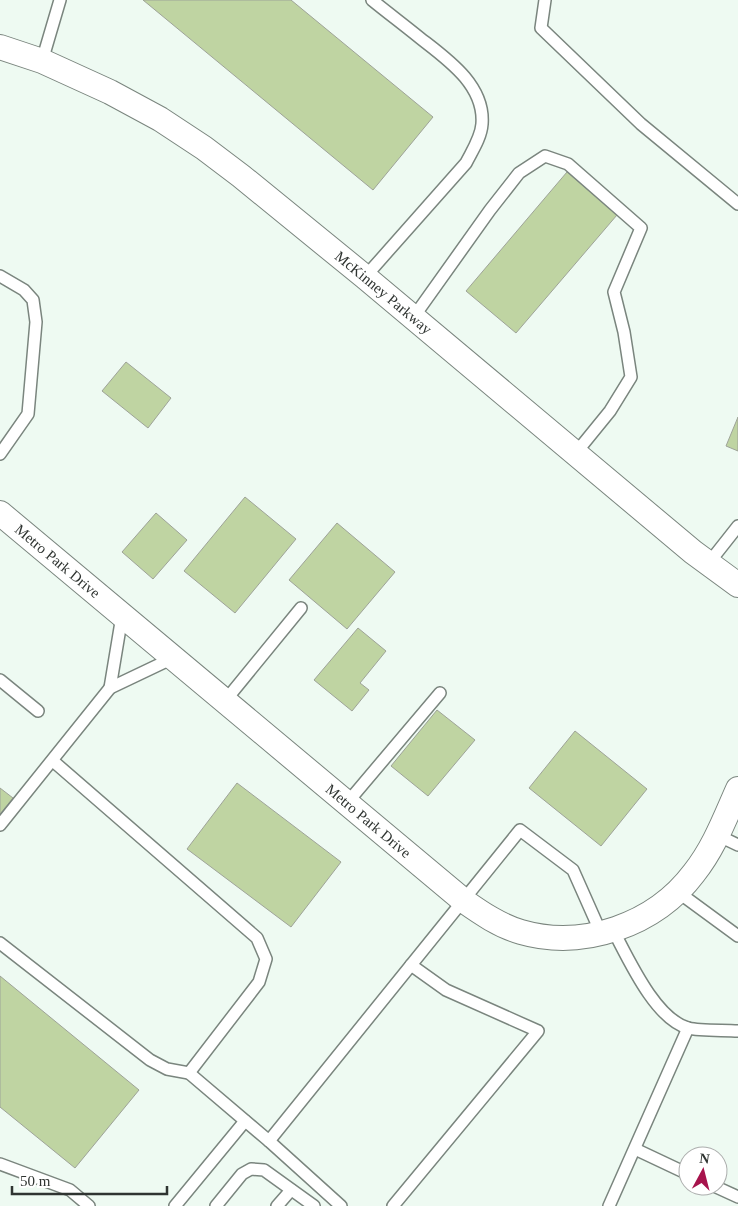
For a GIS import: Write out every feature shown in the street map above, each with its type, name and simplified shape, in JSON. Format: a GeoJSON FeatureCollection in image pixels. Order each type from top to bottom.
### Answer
{"type":"FeatureCollection","features":[{"type":"Feature","properties":{"kind":"street","name":"McKinney Parkway"},"geometry":{"type":"LineString","coordinates":[[0,47],[42,61],[135,106],[160,119],[204,148],[365,277],[708,564],[738,585]]}},
{"type":"Feature","properties":{"kind":"street","name":"Metro Park Drive"},"geometry":{"type":"LineString","coordinates":[[0,513],[464,901],[488,917],[520,932],[537,936],[557,937],[580,937],[607,932],[643,918],[663,905],[678,892],[706,857],[728,840],[738,789]]}},
{"type":"Feature","properties":{"kind":"lane"},"geometry":{"type":"LineString","coordinates":[[42,61],[60,0]]}},
{"type":"Feature","properties":{"kind":"lane"},"geometry":{"type":"LineString","coordinates":[[365,277],[466,163],[478,141],[482,125],[478,99],[471,86],[455,66],[372,0]]}},
{"type":"Feature","properties":{"kind":"lane"},"geometry":{"type":"LineString","coordinates":[[545,0],[541,28],[641,124],[738,204]]}},
{"type":"Feature","properties":{"kind":"lane"},"geometry":{"type":"LineString","coordinates":[[413,318],[490,210],[519,173],[545,156],[568,164],[641,228],[614,292],[624,332],[631,377],[610,411],[576,454]]}},
{"type":"Feature","properties":{"kind":"lane"},"geometry":{"type":"LineString","coordinates":[[0,276],[24,290],[33,300],[36,322],[28,414],[0,454]]}},
{"type":"Feature","properties":{"kind":"lane"},"geometry":{"type":"LineString","coordinates":[[0,432],[11,438]]}},
{"type":"Feature","properties":{"kind":"lane"},"geometry":{"type":"LineString","coordinates":[[708,564],[738,526]]}},
{"type":"Feature","properties":{"kind":"lane"},"geometry":{"type":"LineString","coordinates":[[224,701],[301,608]]}},
{"type":"Feature","properties":{"kind":"lane"},"geometry":{"type":"LineString","coordinates":[[110,688],[122,616]]}},
{"type":"Feature","properties":{"kind":"lane"},"geometry":{"type":"LineString","coordinates":[[0,825],[110,688],[173,658]]}},
{"type":"Feature","properties":{"kind":"lane"},"geometry":{"type":"LineString","coordinates":[[0,680],[38,711]]}},
{"type":"Feature","properties":{"kind":"lane"},"geometry":{"type":"LineString","coordinates":[[347,803],[440,694]]}},
{"type":"Feature","properties":{"kind":"lane"},"geometry":{"type":"LineString","coordinates":[[53,761],[258,938],[266,959],[259,982],[189,1073]]}},
{"type":"Feature","properties":{"kind":"lane"},"geometry":{"type":"LineString","coordinates":[[269,1141],[520,830],[573,870],[607,932],[647,993],[675,1021],[688,1028],[738,1031]]}},
{"type":"Feature","properties":{"kind":"lane"},"geometry":{"type":"LineString","coordinates":[[678,892],[738,936]]}},
{"type":"Feature","properties":{"kind":"lane"},"geometry":{"type":"LineString","coordinates":[[0,943],[150,1060],[167,1069],[189,1073],[342,1206]]}},
{"type":"Feature","properties":{"kind":"lane"},"geometry":{"type":"LineString","coordinates":[[393,1206],[538,1031],[446,990],[411,966]]}},
{"type":"Feature","properties":{"kind":"lane"},"geometry":{"type":"LineString","coordinates":[[610,1206],[688,1028]]}},
{"type":"Feature","properties":{"kind":"lane"},"geometry":{"type":"LineString","coordinates":[[175,1206],[245,1121]]}},
{"type":"Feature","properties":{"kind":"lane"},"geometry":{"type":"LineString","coordinates":[[635,1149],[678,1169]]}},
{"type":"Feature","properties":{"kind":"lane"},"geometry":{"type":"LineString","coordinates":[[0,1164],[70,1190],[89,1206]]}},
{"type":"Feature","properties":{"kind":"lane"},"geometry":{"type":"LineString","coordinates":[[216,1206],[242,1174],[251,1169],[264,1170],[314,1206]]}},
{"type":"Feature","properties":{"kind":"lane"},"geometry":{"type":"LineString","coordinates":[[277,1206],[291,1190]]}},
{"type":"Feature","properties":{"kind":"building"},"geometry":{"type":"Polygon","coordinates":[[[143,0],[291,0],[433,117],[373,190],[143,0]]]}},
{"type":"Feature","properties":{"kind":"building"},"geometry":{"type":"Polygon","coordinates":[[[567,172],[617,215],[516,333],[466,291],[567,172]]]}},
{"type":"Feature","properties":{"kind":"building"},"geometry":{"type":"Polygon","coordinates":[[[126,362],[171,398],[148,428],[102,391],[126,362]]]}},
{"type":"Feature","properties":{"kind":"building"},"geometry":{"type":"Polygon","coordinates":[[[738,417],[738,451],[726,446],[738,417]]]}},
{"type":"Feature","properties":{"kind":"building"},"geometry":{"type":"Polygon","coordinates":[[[245,497],[296,539],[235,613],[184,571],[245,497]]]}},
{"type":"Feature","properties":{"kind":"building"},"geometry":{"type":"Polygon","coordinates":[[[156,513],[187,540],[153,579],[122,552],[156,513]]]}},
{"type":"Feature","properties":{"kind":"building"},"geometry":{"type":"Polygon","coordinates":[[[337,523],[395,572],[347,629],[289,580],[337,523]]]}},
{"type":"Feature","properties":{"kind":"building"},"geometry":{"type":"Polygon","coordinates":[[[358,628],[386,651],[360,683],[369,690],[352,711],[314,680],[358,628]]]}},
{"type":"Feature","properties":{"kind":"building"},"geometry":{"type":"Polygon","coordinates":[[[437,710],[475,740],[428,796],[391,766],[437,710]]]}},
{"type":"Feature","properties":{"kind":"building"},"geometry":{"type":"Polygon","coordinates":[[[575,731],[647,789],[601,846],[529,788],[575,731]]]}},
{"type":"Feature","properties":{"kind":"building"},"geometry":{"type":"Polygon","coordinates":[[[237,783],[341,862],[291,927],[187,849],[237,783]]]}},
{"type":"Feature","properties":{"kind":"building"},"geometry":{"type":"Polygon","coordinates":[[[0,788],[13,798],[0,814],[0,788]]]}},
{"type":"Feature","properties":{"kind":"building"},"geometry":{"type":"Polygon","coordinates":[[[0,976],[139,1090],[75,1168],[0,1107],[0,976]]]}}]}
